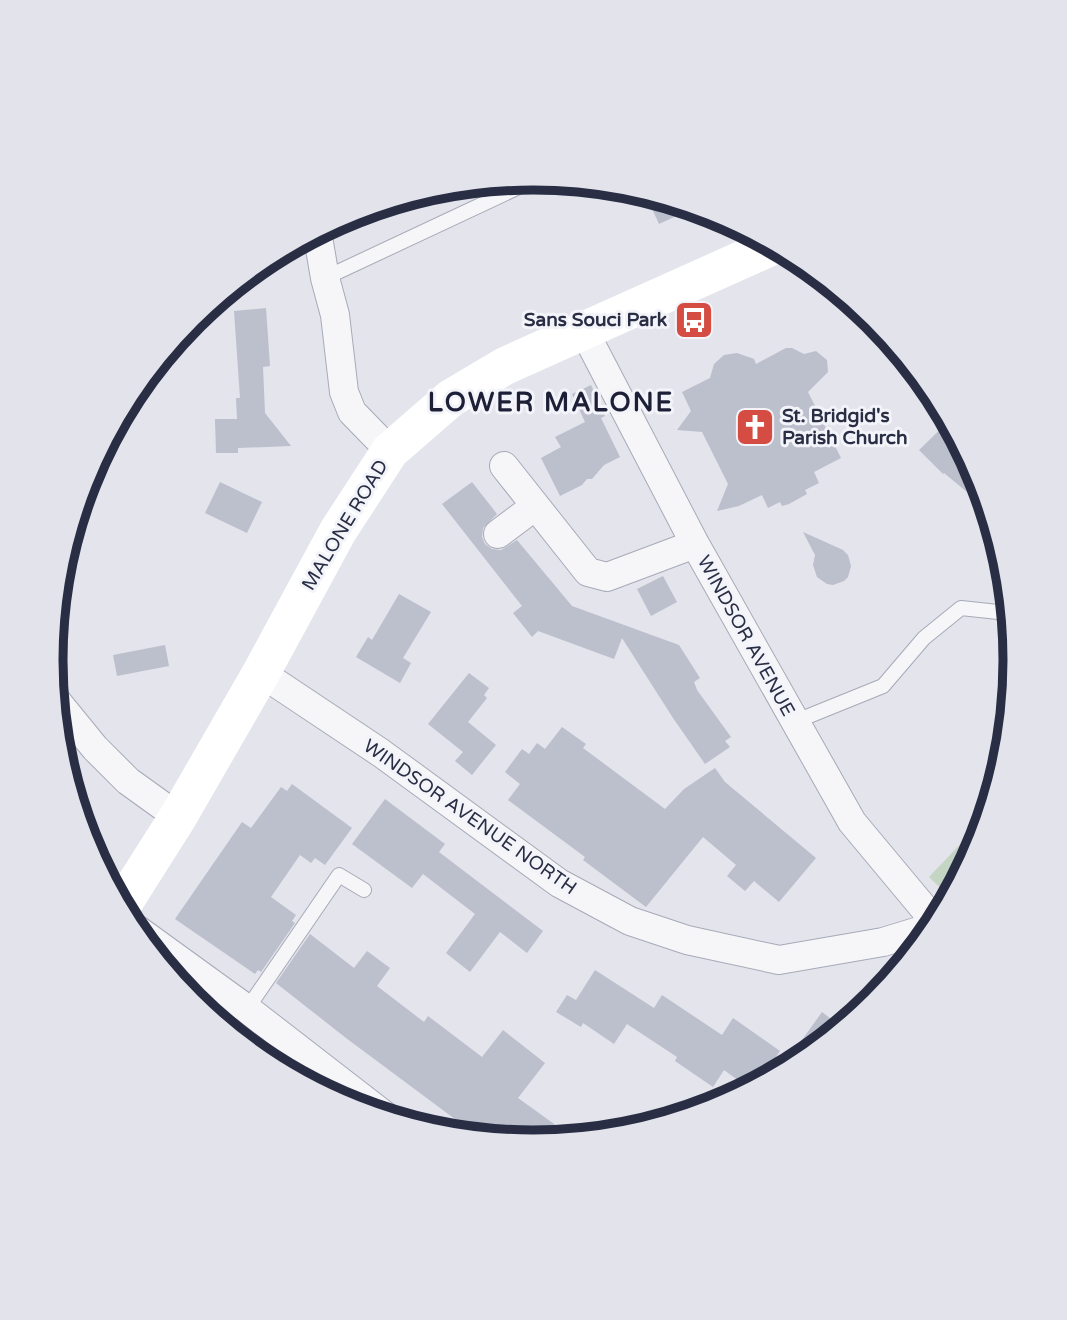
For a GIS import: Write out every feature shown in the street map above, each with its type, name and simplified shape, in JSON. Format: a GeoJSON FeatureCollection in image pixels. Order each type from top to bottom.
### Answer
{"type":"FeatureCollection","features":[{"type":"Feature","properties":{"kind":"main road","name":"MALONE ROAD"},"geometry":{"type":"LineString","coordinates":[[127,897],[178,817],[261,673],[338,531],[390,452],[451,398],[505,366],[764,250]]}},
{"type":"Feature","properties":{"kind":"street"},"geometry":{"type":"LineString","coordinates":[[319,241],[335,315],[344,392],[352,412],[390,452]]}},
{"type":"Feature","properties":{"kind":"street","name":"WINDSOR AVENUE"},"geometry":{"type":"LineString","coordinates":[[583,329],[695,544],[852,822],[929,915]]}},
{"type":"Feature","properties":{"kind":"street"},"geometry":{"type":"LineString","coordinates":[[504,466],[588,572],[607,577],[695,544]]}},
{"type":"Feature","properties":{"kind":"street"},"geometry":{"type":"LineString","coordinates":[[498,534],[534,507]]}},
{"type":"Feature","properties":{"kind":"street","name":"WINDSOR AVENUE NORTH"},"geometry":{"type":"LineString","coordinates":[[261,673],[381,753],[559,883],[630,921],[687,940],[779,960],[883,942],[917,931]]}},
{"type":"Feature","properties":{"kind":"street"},"geometry":{"type":"LineString","coordinates":[[66,713],[95,748],[128,780],[178,817]]}},
{"type":"Feature","properties":{"kind":"street"},"geometry":{"type":"LineString","coordinates":[[160,946],[364,1099]]}},
{"type":"Feature","properties":{"kind":"lane"},"geometry":{"type":"LineString","coordinates":[[325,278],[511,191]]}},
{"type":"Feature","properties":{"kind":"lane"},"geometry":{"type":"LineString","coordinates":[[794,722],[883,686],[924,638],[961,608],[1001,614]]}},
{"type":"Feature","properties":{"kind":"lane"},"geometry":{"type":"LineString","coordinates":[[247,1009],[339,875],[363,890]]}},
{"type":"Feature","properties":{"kind":"lane"},"geometry":{"type":"LineString","coordinates":[[273,1052],[285,1038]]}},
{"type":"Feature","properties":{"kind":"green space"},"geometry":{"type":"Polygon","coordinates":[[[970,833],[943,891],[929,877],[970,833]]]}},
{"type":"Feature","properties":{"kind":"building"},"geometry":{"type":"Polygon","coordinates":[[[650,205],[682,213],[659,224],[650,205]]]}},
{"type":"Feature","properties":{"kind":"building"},"geometry":{"type":"Polygon","coordinates":[[[266,308],[270,366],[263,367],[265,413],[291,446],[238,448],[238,453],[216,453],[215,419],[237,419],[236,398],[240,398],[234,311],[266,308]]]}},
{"type":"Feature","properties":{"kind":"building","name":"St. Bridgid's Parish Church"},"geometry":{"type":"Polygon","coordinates":[[[786,348],[804,354],[816,351],[827,360],[828,372],[808,392],[841,458],[814,472],[819,483],[805,490],[807,494],[789,504],[782,506],[780,502],[768,508],[762,495],[739,506],[717,511],[728,484],[702,432],[677,430],[691,411],[682,392],[710,378],[714,364],[724,355],[737,353],[754,359],[756,364],[786,348]]]}},
{"type":"Feature","properties":{"kind":"building"},"geometry":{"type":"Polygon","coordinates":[[[591,385],[605,416],[601,418],[620,457],[604,465],[592,479],[587,479],[582,485],[560,496],[541,458],[561,447],[555,437],[585,422],[572,394],[591,385]]]}},
{"type":"Feature","properties":{"kind":"building"},"geometry":{"type":"Polygon","coordinates":[[[942,427],[975,499],[943,474],[919,450],[942,427]]]}},
{"type":"Feature","properties":{"kind":"building"},"geometry":{"type":"Polygon","coordinates":[[[220,482],[262,502],[247,533],[205,513],[220,482]]]}},
{"type":"Feature","properties":{"kind":"building"},"geometry":{"type":"Polygon","coordinates":[[[472,482],[497,514],[483,528],[482,537],[485,544],[492,549],[501,550],[517,540],[572,606],[679,645],[700,678],[694,682],[697,690],[731,737],[725,741],[730,747],[705,764],[622,638],[614,659],[538,631],[532,637],[513,613],[522,606],[442,504],[472,482]]]}},
{"type":"Feature","properties":{"kind":"building"},"geometry":{"type":"Polygon","coordinates":[[[803,532],[843,550],[848,555],[851,566],[844,581],[833,585],[817,577],[813,565],[815,555],[803,532]]]}},
{"type":"Feature","properties":{"kind":"building"},"geometry":{"type":"Polygon","coordinates":[[[663,576],[677,602],[651,616],[637,589],[663,576]]]}},
{"type":"Feature","properties":{"kind":"building"},"geometry":{"type":"Polygon","coordinates":[[[399,594],[431,612],[403,658],[411,663],[400,683],[356,657],[368,637],[372,640],[399,594]]]}},
{"type":"Feature","properties":{"kind":"building"},"geometry":{"type":"Polygon","coordinates":[[[165,645],[169,666],[117,676],[113,655],[165,645]]]}},
{"type":"Feature","properties":{"kind":"building"},"geometry":{"type":"Polygon","coordinates":[[[469,673],[489,688],[484,695],[487,698],[468,722],[496,745],[472,775],[455,761],[463,752],[428,724],[469,673]]]}},
{"type":"Feature","properties":{"kind":"building"},"geometry":{"type":"Polygon","coordinates":[[[562,727],[586,744],[583,748],[665,809],[684,789],[715,768],[725,782],[816,858],[779,902],[754,881],[745,891],[727,876],[736,865],[703,837],[646,907],[583,860],[585,857],[508,800],[520,784],[505,772],[522,749],[529,754],[537,743],[545,749],[562,727]]]}},
{"type":"Feature","properties":{"kind":"building"},"geometry":{"type":"Polygon","coordinates":[[[292,784],[352,828],[325,865],[315,858],[311,863],[300,855],[271,897],[296,915],[292,921],[295,923],[261,972],[258,970],[255,974],[175,919],[242,822],[251,828],[281,787],[287,791],[292,784]]]}},
{"type":"Feature","properties":{"kind":"building"},"geometry":{"type":"Polygon","coordinates":[[[385,799],[445,844],[439,852],[543,931],[527,953],[500,932],[470,972],[446,953],[475,914],[423,874],[412,888],[352,844],[385,799]]]}},
{"type":"Feature","properties":{"kind":"building"},"geometry":{"type":"Polygon","coordinates":[[[310,934],[354,968],[367,951],[390,968],[377,986],[424,1022],[428,1016],[482,1057],[503,1030],[545,1063],[518,1098],[561,1129],[503,1129],[462,1124],[276,983],[310,934]]]}},
{"type":"Feature","properties":{"kind":"building"},"geometry":{"type":"Polygon","coordinates":[[[595,970],[654,1008],[662,995],[722,1035],[733,1018],[780,1051],[769,1067],[741,1082],[724,1070],[713,1087],[675,1061],[677,1057],[627,1024],[614,1044],[583,1023],[581,1027],[556,1012],[567,995],[576,1000],[595,970]]]}},
{"type":"Feature","properties":{"kind":"building"},"geometry":{"type":"Polygon","coordinates":[[[822,1012],[834,1022],[820,1033],[793,1052],[822,1012]]]}},
{"type":"Feature","properties":{"kind":"place","name":"Sans Souci Park"},"geometry":{"type":"Point","coordinates":[694,320]}},
{"type":"Feature","properties":{"kind":"place","name":"St. Bridgid's Parish Church"},"geometry":{"type":"Point","coordinates":[755,427]}},
{"type":"Feature","properties":{"kind":"district","name":"LOWER MALONE"},"geometry":{"type":"Point","coordinates":[551,402]}}]}
